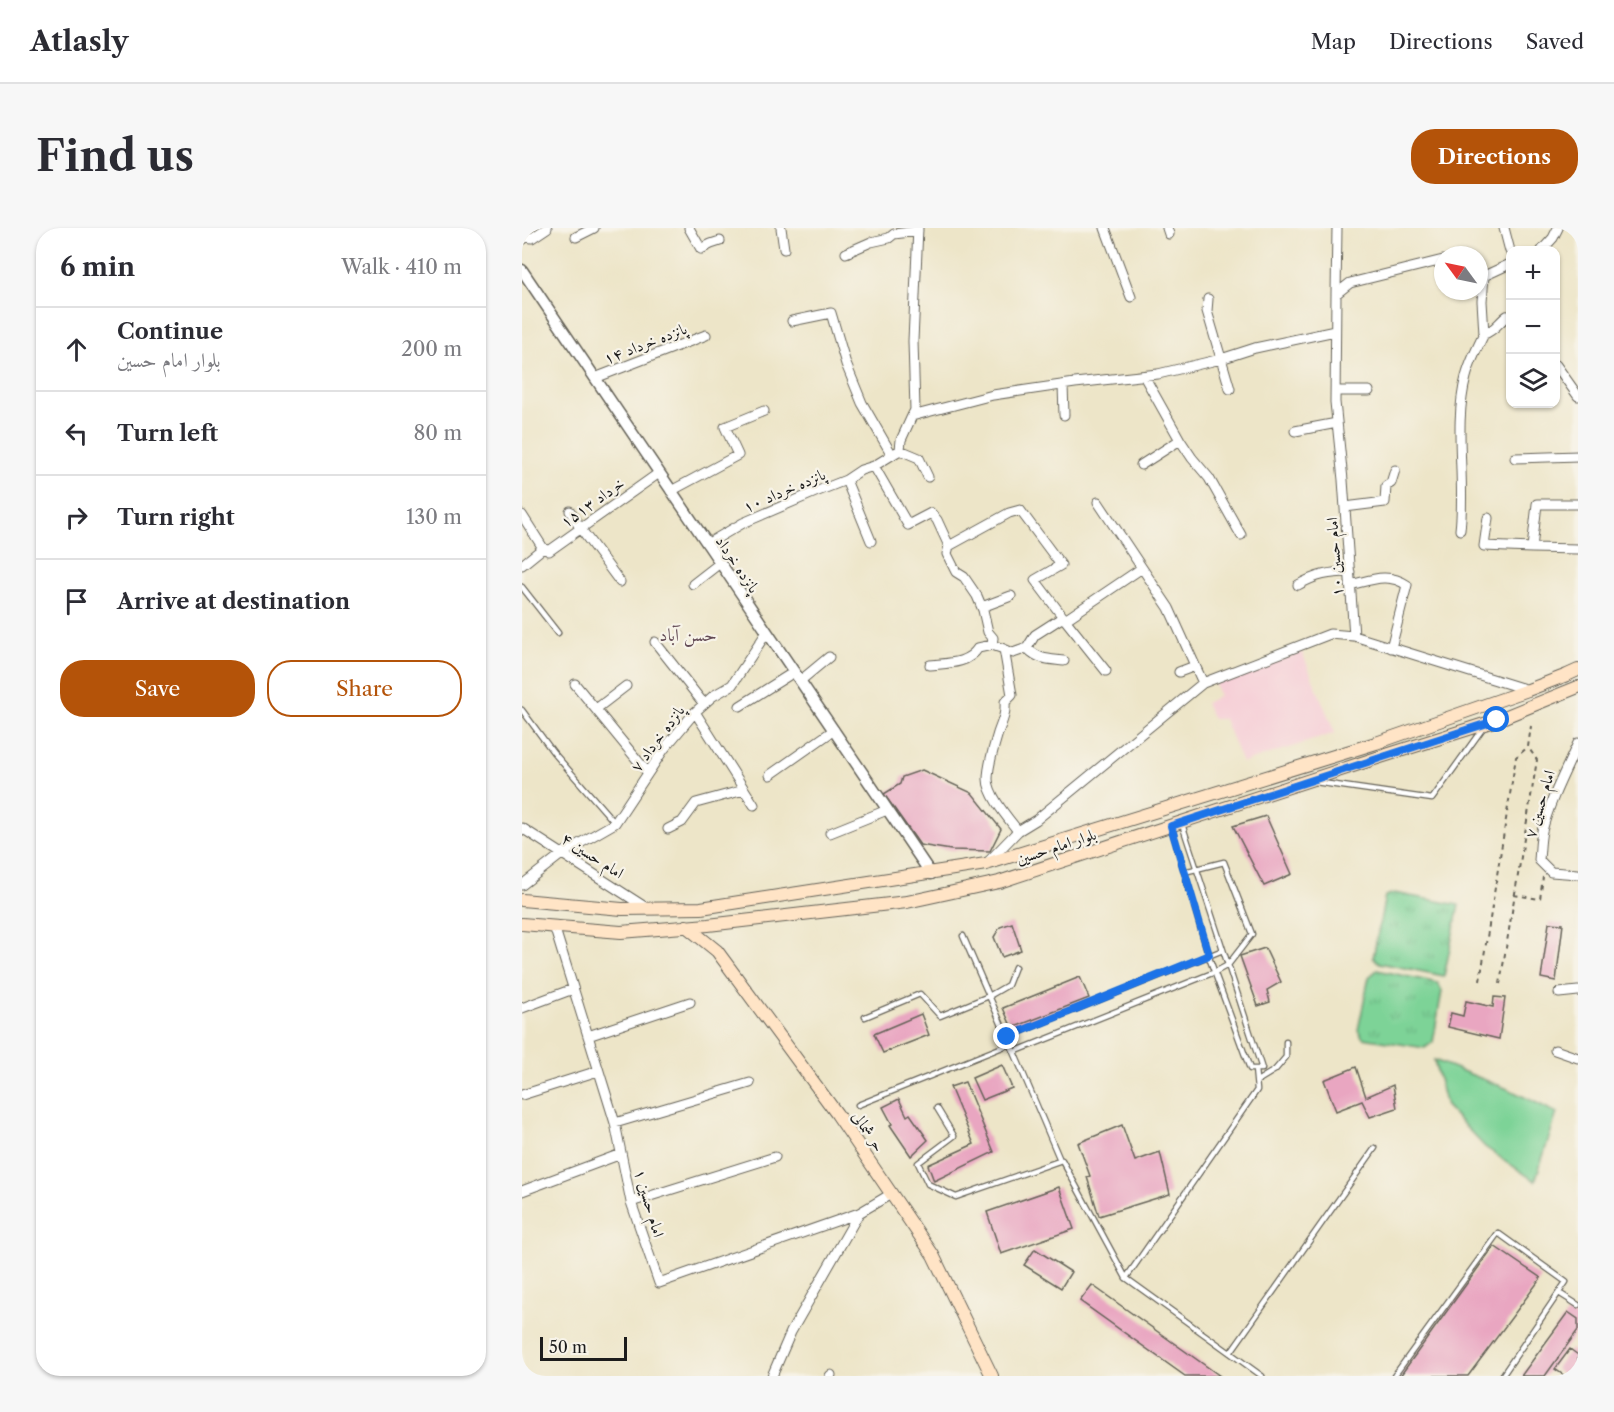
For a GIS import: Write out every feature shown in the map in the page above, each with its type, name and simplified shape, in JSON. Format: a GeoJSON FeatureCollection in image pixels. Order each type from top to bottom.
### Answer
{"type":"FeatureCollection","features":[{"type":"Feature","properties":{"kind":"main road","name":"بلوار امام حسین"},"geometry":{"type":"LineString","coordinates":[[522,900],[622,909],[700,908],[986,864],[1350,751],[1528,690],[1578,670]]}},
{"type":"Feature","properties":{"kind":"main road","name":"بلوار امام حسین"},"geometry":{"type":"LineString","coordinates":[[522,924],[621,932],[907,902],[999,882],[1486,724],[1578,687]]}},
{"type":"Feature","properties":{"kind":"main road"},"geometry":{"type":"LineString","coordinates":[[1350,751],[1356,765]]}},
{"type":"Feature","properties":{"kind":"main road","name":"حر شمالی"},"geometry":{"type":"LineString","coordinates":[[686,926],[717,951],[837,1114],[933,1255],[992,1376]]}},
{"type":"Feature","properties":{"kind":"street"},"geometry":{"type":"LineString","coordinates":[[522,240],[527,237],[532,238],[547,228]]}},
{"type":"Feature","properties":{"kind":"street"},"geometry":{"type":"LineString","coordinates":[[576,237],[594,228]]}},
{"type":"Feature","properties":{"kind":"street"},"geometry":{"type":"LineString","coordinates":[[689,228],[702,249],[720,241]]}},
{"type":"Feature","properties":{"kind":"street"},"geometry":{"type":"LineString","coordinates":[[782,228],[784,249]]}},
{"type":"Feature","properties":{"kind":"street"},"geometry":{"type":"LineString","coordinates":[[1106,228],[1131,297]]}},
{"type":"Feature","properties":{"kind":"street","name":"امام حسین ۱۰"},"geometry":{"type":"LineString","coordinates":[[1337,228],[1335,391],[1354,636]]}},
{"type":"Feature","properties":{"kind":"street"},"geometry":{"type":"LineString","coordinates":[[1504,228],[1509,246]]}},
{"type":"Feature","properties":{"kind":"street"},"geometry":{"type":"LineString","coordinates":[[1546,246],[1558,228]]}},
{"type":"Feature","properties":{"kind":"street"},"geometry":{"type":"LineString","coordinates":[[846,253],[871,242],[889,238],[894,234],[918,230],[913,341],[915,410],[896,453]]}},
{"type":"Feature","properties":{"kind":"street"},"geometry":{"type":"LineString","coordinates":[[1336,294],[1350,283],[1434,262]]}},
{"type":"Feature","properties":{"kind":"street"},"geometry":{"type":"LineString","coordinates":[[1488,273],[1506,266]]}},
{"type":"Feature","properties":{"kind":"street","name":"پانزده خرداد"},"geometry":{"type":"LineString","coordinates":[[524,275],[931,874]]}},
{"type":"Feature","properties":{"kind":"street"},"geometry":{"type":"LineString","coordinates":[[1208,299],[1207,311],[1230,389]]}},
{"type":"Feature","properties":{"kind":"street"},"geometry":{"type":"LineString","coordinates":[[1460,530],[1462,510],[1461,406],[1466,376],[1484,334],[1482,300]]}},
{"type":"Feature","properties":{"kind":"street"},"geometry":{"type":"LineString","coordinates":[[792,321],[831,313],[846,364],[862,403],[896,453],[919,458],[928,477]]}},
{"type":"Feature","properties":{"kind":"street"},"geometry":{"type":"LineString","coordinates":[[1484,334],[1491,332],[1506,317]]}},
{"type":"Feature","properties":{"kind":"street"},"geometry":{"type":"LineString","coordinates":[[912,416],[993,395],[1158,374],[1221,359],[1255,348],[1335,331]]}},
{"type":"Feature","properties":{"kind":"street","name":"پانزده خرداد ۱۴"},"geometry":{"type":"LineString","coordinates":[[595,378],[706,335]]}},
{"type":"Feature","properties":{"kind":"street"},"geometry":{"type":"LineString","coordinates":[[1560,371],[1578,396]]}},
{"type":"Feature","properties":{"kind":"street"},"geometry":{"type":"LineString","coordinates":[[1144,376],[1180,440],[1209,478],[1241,535]]}},
{"type":"Feature","properties":{"kind":"street"},"geometry":{"type":"LineString","coordinates":[[1063,385],[1064,415]]}},
{"type":"Feature","properties":{"kind":"street"},"geometry":{"type":"LineString","coordinates":[[1335,391],[1369,391]]}},
{"type":"Feature","properties":{"kind":"street"},"geometry":{"type":"LineString","coordinates":[[671,491],[738,454],[725,427],[764,411]]}},
{"type":"Feature","properties":{"kind":"street"},"geometry":{"type":"LineString","coordinates":[[1295,431],[1337,423]]}},
{"type":"Feature","properties":{"kind":"street"},"geometry":{"type":"LineString","coordinates":[[1141,465],[1180,440]]}},
{"type":"Feature","properties":{"kind":"street","name":"پانزده خرداد ۱۰"},"geometry":{"type":"LineString","coordinates":[[707,544],[743,523],[846,480],[896,453]]}},
{"type":"Feature","properties":{"kind":"street"},"geometry":{"type":"LineString","coordinates":[[1515,458],[1578,456]]}},
{"type":"Feature","properties":{"kind":"street"},"geometry":{"type":"LineString","coordinates":[[874,466],[908,525],[931,513],[937,520],[949,546],[947,554],[956,572],[964,576],[982,607],[988,632],[993,638],[992,645]]}},
{"type":"Feature","properties":{"kind":"street"},"geometry":{"type":"LineString","coordinates":[[1345,507],[1385,502],[1386,486],[1391,483],[1395,470]]}},
{"type":"Feature","properties":{"kind":"street","name":"۱۵خرداد ۱۳"},"geometry":{"type":"LineString","coordinates":[[543,548],[549,551],[659,473]]}},
{"type":"Feature","properties":{"kind":"street"},"geometry":{"type":"LineString","coordinates":[[846,480],[871,541]]}},
{"type":"Feature","properties":{"kind":"street"},"geometry":{"type":"LineString","coordinates":[[1098,502],[1169,608],[1203,683]]}},
{"type":"Feature","properties":{"kind":"street"},"geometry":{"type":"LineString","coordinates":[[1532,548],[1537,504],[1578,504]]}},
{"type":"Feature","properties":{"kind":"street"},"geometry":{"type":"LineString","coordinates":[[949,546],[1009,513],[1020,510],[1061,565],[1035,580],[1106,671]]}},
{"type":"Feature","properties":{"kind":"street"},"geometry":{"type":"LineString","coordinates":[[570,511],[620,582]]}},
{"type":"Feature","properties":{"kind":"street"},"geometry":{"type":"LineString","coordinates":[[522,515],[543,548],[522,565]]}},
{"type":"Feature","properties":{"kind":"street"},"geometry":{"type":"LineString","coordinates":[[1488,518],[1484,546],[1578,549]]}},
{"type":"Feature","properties":{"kind":"street"},"geometry":{"type":"LineString","coordinates":[[693,584],[720,563]]}},
{"type":"Feature","properties":{"kind":"street"},"geometry":{"type":"LineString","coordinates":[[930,665],[966,660],[974,655],[978,648],[992,645],[1013,653],[1027,648],[1035,636],[1142,568]]}},
{"type":"Feature","properties":{"kind":"street"},"geometry":{"type":"LineString","coordinates":[[1298,585],[1314,576],[1333,572],[1350,572]]}},
{"type":"Feature","properties":{"kind":"street"},"geometry":{"type":"LineString","coordinates":[[1350,585],[1382,578],[1396,578],[1407,585],[1391,648]]}},
{"type":"Feature","properties":{"kind":"street"},"geometry":{"type":"LineString","coordinates":[[982,607],[1011,596]]}},
{"type":"Feature","properties":{"kind":"street","name":"پانزده خرداد ۷"},"geometry":{"type":"LineString","coordinates":[[522,885],[563,853],[615,824],[664,749],[695,711],[712,696],[732,685],[767,632]]}},
{"type":"Feature","properties":{"kind":"street"},"geometry":{"type":"LineString","coordinates":[[986,864],[1018,831],[1035,820],[1203,683],[1330,634],[1354,636],[1528,690]]}},
{"type":"Feature","properties":{"kind":"street"},"geometry":{"type":"LineString","coordinates":[[655,642],[704,704]]}},
{"type":"Feature","properties":{"kind":"street"},"geometry":{"type":"LineString","coordinates":[[1027,648],[1034,656],[1042,659],[1064,661]]}},
{"type":"Feature","properties":{"kind":"street"},"geometry":{"type":"LineString","coordinates":[[1004,649],[1012,695],[1005,702],[1006,713],[991,757],[988,781],[998,805],[1018,831]]}},
{"type":"Feature","properties":{"kind":"street"},"geometry":{"type":"LineString","coordinates":[[740,706],[797,677],[829,657]]}},
{"type":"Feature","properties":{"kind":"street"},"geometry":{"type":"LineString","coordinates":[[1179,672],[1195,666]]}},
{"type":"Feature","properties":{"kind":"street"},"geometry":{"type":"LineString","coordinates":[[574,684],[648,773]]}},
{"type":"Feature","properties":{"kind":"street"},"geometry":{"type":"LineString","coordinates":[[596,709],[626,686]]}},
{"type":"Feature","properties":{"kind":"street"},"geometry":{"type":"LineString","coordinates":[[695,711],[754,805]]}},
{"type":"Feature","properties":{"kind":"street"},"geometry":{"type":"LineString","coordinates":[[770,775],[834,730]]}},
{"type":"Feature","properties":{"kind":"street","name":"امام حسین ۷"},"geometry":{"type":"LineString","coordinates":[[1548,868],[1539,860],[1542,832],[1562,774],[1578,743]]}},
{"type":"Feature","properties":{"kind":"street"},"geometry":{"type":"LineString","coordinates":[[668,828],[681,822],[696,803],[744,790]]}},
{"type":"Feature","properties":{"kind":"street"},"geometry":{"type":"LineString","coordinates":[[830,833],[887,810]]}},
{"type":"Feature","properties":{"kind":"street","name":"امام حسین ۴"},"geometry":{"type":"LineString","coordinates":[[522,828],[648,909]]}},
{"type":"Feature","properties":{"kind":"street"},"geometry":{"type":"LineString","coordinates":[[1548,868],[1578,874]]}},
{"type":"Feature","properties":{"kind":"street","name":"امام حسین ۱"},"geometry":{"type":"LineString","coordinates":[[554,926],[615,1123],[631,1202],[659,1283],[859,1213]]}},
{"type":"Feature","properties":{"kind":"street"},"geometry":{"type":"LineString","coordinates":[[522,1008],[573,989]]}},
{"type":"Feature","properties":{"kind":"street"},"geometry":{"type":"LineString","coordinates":[[1559,993],[1578,991]]}},
{"type":"Feature","properties":{"kind":"street"},"geometry":{"type":"LineString","coordinates":[[588,1036],[690,1002]]}},
{"type":"Feature","properties":{"kind":"street"},"geometry":{"type":"LineString","coordinates":[[1555,1050],[1578,1058]]}},
{"type":"Feature","properties":{"kind":"street"},"geometry":{"type":"LineString","coordinates":[[522,1095],[598,1071]]}},
{"type":"Feature","properties":{"kind":"street"},"geometry":{"type":"LineString","coordinates":[[615,1123],[750,1083]]}},
{"type":"Feature","properties":{"kind":"street"},"geometry":{"type":"LineString","coordinates":[[522,1191],[621,1154]]}},
{"type":"Feature","properties":{"kind":"street"},"geometry":{"type":"LineString","coordinates":[[631,1202],[775,1157]]}},
{"type":"Feature","properties":{"kind":"street"},"geometry":{"type":"LineString","coordinates":[[772,1376],[791,1332],[859,1213],[891,1194]]}},
{"type":"Feature","properties":{"kind":"lane"},"geometry":{"type":"LineString","coordinates":[[522,586],[558,633]]}},
{"type":"Feature","properties":{"kind":"lane"},"geometry":{"type":"LineString","coordinates":[[522,710],[553,752],[615,824]]}},
{"type":"Feature","properties":{"kind":"lane"},"geometry":{"type":"LineString","coordinates":[[1308,781],[1432,799],[1486,724]]}},
{"type":"Feature","properties":{"kind":"lane"},"geometry":{"type":"LineString","coordinates":[[1176,824],[1196,869],[1262,1069],[1250,1069],[1209,955],[1184,872],[1176,824]]}},
{"type":"Feature","properties":{"kind":"lane"},"geometry":{"type":"LineString","coordinates":[[1014,1052],[1228,965],[1252,934],[1224,862],[1184,872]]}},
{"type":"Feature","properties":{"kind":"lane"},"geometry":{"type":"LineString","coordinates":[[963,936],[1060,1160],[1126,1278],[1262,1376]]}},
{"type":"Feature","properties":{"kind":"lane"},"geometry":{"type":"LineString","coordinates":[[1007,1037],[1223,950]]}},
{"type":"Feature","properties":{"kind":"lane"},"geometry":{"type":"LineString","coordinates":[[865,1017],[920,994],[940,1017],[989,996],[1008,985],[1015,967]]}},
{"type":"Feature","properties":{"kind":"lane"},"geometry":{"type":"LineString","coordinates":[[1257,1081],[1275,1070],[1286,1057],[1286,1042]]}},
{"type":"Feature","properties":{"kind":"lane"},"geometry":{"type":"LineString","coordinates":[[858,1105],[1010,1044]]}},
{"type":"Feature","properties":{"kind":"lane"},"geometry":{"type":"LineString","coordinates":[[1126,1278],[1257,1090],[1256,1069]]}},
{"type":"Feature","properties":{"kind":"lane"},"geometry":{"type":"LineString","coordinates":[[938,1108],[954,1136],[918,1163],[928,1184],[956,1197],[1060,1160]]}},
{"type":"Feature","properties":{"kind":"lane"},"geometry":{"type":"LineString","coordinates":[[1230,1353],[1375,1148]]}},
{"type":"Feature","properties":{"kind":"lane"},"geometry":{"type":"LineString","coordinates":[[1394,1376],[1498,1233],[1566,1282],[1502,1376]]}},
{"type":"Feature","properties":{"kind":"lane"},"geometry":{"type":"LineString","coordinates":[[1559,1293],[1578,1305]]}},
{"type":"Feature","properties":{"kind":"path"},"geometry":{"type":"LineString","coordinates":[[1480,981],[1516,757],[1528,747],[1531,726]]}},
{"type":"Feature","properties":{"kind":"path"},"geometry":{"type":"LineString","coordinates":[[1500,984],[1537,760],[1528,747]]}},
{"type":"Feature","properties":{"kind":"path"},"geometry":{"type":"LineString","coordinates":[[1514,895],[1540,899],[1548,868]]}},
{"type":"Feature","properties":{"kind":"shaded area"},"geometry":{"type":"Polygon","coordinates":[[[1302,652],[1335,733],[1242,763],[1224,719],[1213,719],[1205,703],[1219,696],[1214,682],[1302,652]]]}},
{"type":"Feature","properties":{"kind":"green space"},"geometry":{"type":"Polygon","coordinates":[[[1394,893],[1459,905],[1444,976],[1380,963],[1373,958],[1385,896],[1394,893]]]}},
{"type":"Feature","properties":{"kind":"green space"},"geometry":{"type":"Polygon","coordinates":[[[1377,970],[1438,983],[1442,991],[1433,1042],[1425,1048],[1363,1038],[1358,1030],[1369,977],[1377,970]]]}},
{"type":"Feature","properties":{"kind":"green space"},"geometry":{"type":"Polygon","coordinates":[[[1434,1060],[1508,1089],[1557,1113],[1535,1181],[1485,1147],[1446,1106],[1434,1060]]]}},
{"type":"Feature","properties":{"kind":"building"},"geometry":{"type":"Polygon","coordinates":[[[922,770],[972,793],[1001,829],[990,851],[951,850],[920,845],[884,794],[900,784],[902,777],[922,770]]]}},
{"type":"Feature","properties":{"kind":"building"},"geometry":{"type":"Polygon","coordinates":[[[1266,816],[1292,874],[1264,886],[1233,826],[1266,816]]]}},
{"type":"Feature","properties":{"kind":"building"},"geometry":{"type":"Polygon","coordinates":[[[1012,923],[1021,950],[1002,957],[994,937],[1000,927],[1012,923]]]}},
{"type":"Feature","properties":{"kind":"building"},"geometry":{"type":"Polygon","coordinates":[[[1549,923],[1563,924],[1556,981],[1541,978],[1549,923]]]}},
{"type":"Feature","properties":{"kind":"building"},"geometry":{"type":"Polygon","coordinates":[[[1265,948],[1281,982],[1267,990],[1270,1002],[1258,1006],[1240,956],[1265,948]]]}},
{"type":"Feature","properties":{"kind":"building"},"geometry":{"type":"Polygon","coordinates":[[[1080,977],[1089,998],[1012,1028],[1003,1008],[1080,977]]]}},
{"type":"Feature","properties":{"kind":"building"},"geometry":{"type":"Polygon","coordinates":[[[1494,997],[1505,998],[1499,1039],[1448,1027],[1451,1013],[1463,1016],[1466,1001],[1493,1007],[1494,997]]]}},
{"type":"Feature","properties":{"kind":"building"},"geometry":{"type":"Polygon","coordinates":[[[921,1014],[929,1035],[883,1053],[874,1034],[921,1014]]]}},
{"type":"Feature","properties":{"kind":"building"},"geometry":{"type":"Polygon","coordinates":[[[1002,1065],[1012,1088],[982,1100],[972,1078],[1002,1065]]]}},
{"type":"Feature","properties":{"kind":"building"},"geometry":{"type":"Polygon","coordinates":[[[1356,1067],[1366,1097],[1393,1085],[1397,1108],[1370,1117],[1362,1101],[1336,1111],[1324,1080],[1356,1067]]]}},
{"type":"Feature","properties":{"kind":"building"},"geometry":{"type":"Polygon","coordinates":[[[965,1082],[994,1152],[934,1181],[928,1165],[974,1144],[950,1087],[965,1082]]]}},
{"type":"Feature","properties":{"kind":"building"},"geometry":{"type":"Polygon","coordinates":[[[899,1099],[907,1116],[910,1114],[928,1140],[911,1156],[890,1125],[892,1124],[883,1107],[899,1099]]]}},
{"type":"Feature","properties":{"kind":"building"},"geometry":{"type":"Polygon","coordinates":[[[1122,1125],[1135,1161],[1160,1152],[1170,1194],[1099,1216],[1087,1177],[1090,1176],[1078,1143],[1122,1125]]]}},
{"type":"Feature","properties":{"kind":"building"},"geometry":{"type":"Polygon","coordinates":[[[1059,1187],[1074,1229],[1001,1254],[987,1212],[1059,1187]]]}},
{"type":"Feature","properties":{"kind":"building"},"geometry":{"type":"Polygon","coordinates":[[[1494,1246],[1541,1278],[1468,1376],[1400,1376],[1494,1246]]]}},
{"type":"Feature","properties":{"kind":"building"},"geometry":{"type":"Polygon","coordinates":[[[1035,1249],[1071,1272],[1061,1288],[1024,1265],[1035,1249]]]}},
{"type":"Feature","properties":{"kind":"building"},"geometry":{"type":"Polygon","coordinates":[[[1092,1285],[1220,1376],[1185,1376],[1080,1301],[1092,1285]]]}},
{"type":"Feature","properties":{"kind":"building"},"geometry":{"type":"Polygon","coordinates":[[[1568,1312],[1578,1319],[1578,1330],[1545,1376],[1521,1376],[1568,1312]]]}},
{"type":"Feature","properties":{"kind":"building"},"geometry":{"type":"Polygon","coordinates":[[[1570,1349],[1578,1355],[1578,1370],[1573,1376],[1565,1376],[1555,1369],[1570,1349]]]}},
{"type":"Feature","properties":{"kind":"district","name":"حسن آباد"},"geometry":{"type":"Point","coordinates":[688,635]}},
{"type":"Feature","properties":{"kind":"route"},"geometry":{"type":"LineString","coordinates":[[1007,1037],[1209,955],[1171,826],[1497,720]]}}]}
